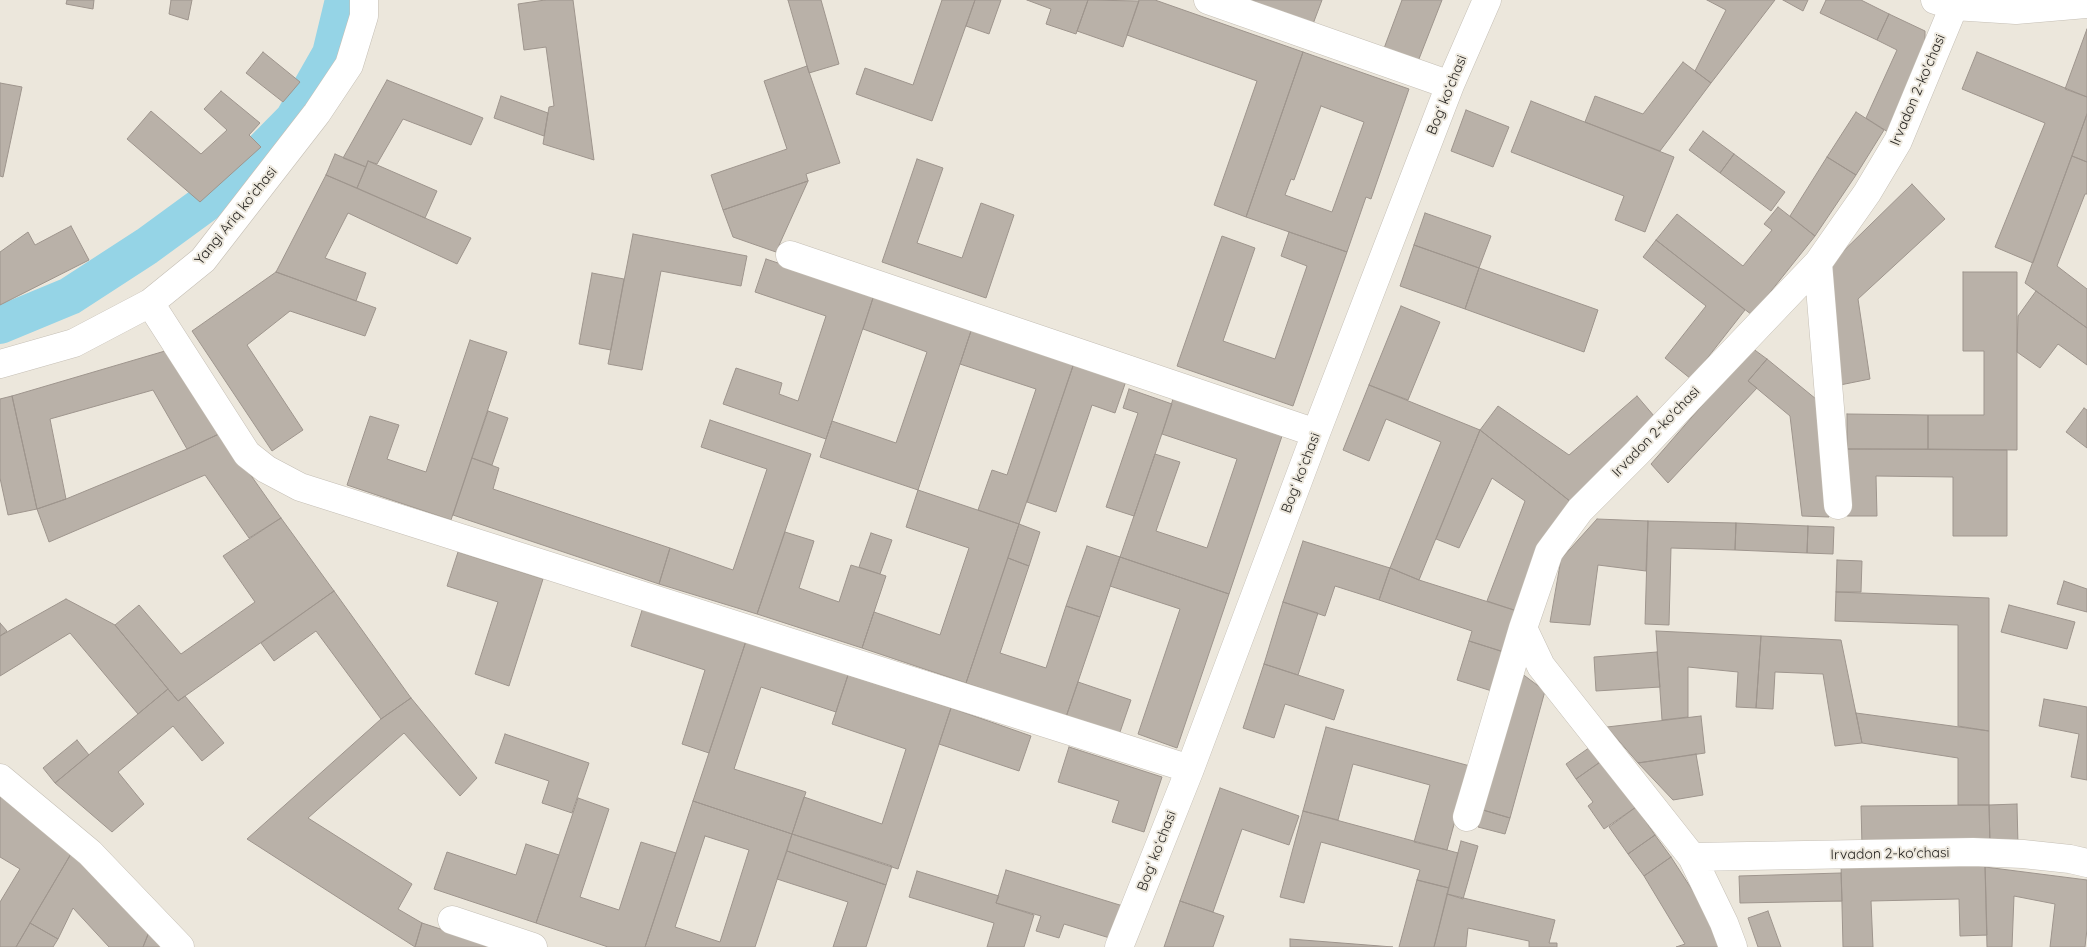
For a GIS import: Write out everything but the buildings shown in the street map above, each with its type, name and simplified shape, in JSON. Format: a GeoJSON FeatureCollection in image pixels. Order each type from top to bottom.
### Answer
{"type":"FeatureCollection","features":[{"type":"Feature","properties":{"kind":"street","name":"Yangi Ariq koʻchasi"},"geometry":{"type":"LineString","coordinates":[[0,364],[74,343],[150,303],[203,260],[317,113],[349,65],[364,16],[364,0]]}},
{"type":"Feature","properties":{"kind":"street"},"geometry":{"type":"LineString","coordinates":[[1208,0],[1450,85]]}},
{"type":"Feature","properties":{"kind":"street","name":"Bogʻ koʻchasi"},"geometry":{"type":"LineString","coordinates":[[1119,947],[1190,769],[1316,433],[1450,85],[1486,0]]}},
{"type":"Feature","properties":{"kind":"street"},"geometry":{"type":"LineString","coordinates":[[1944,3],[2016,10],[2087,4]]}},
{"type":"Feature","properties":{"kind":"street","name":"Irvadon 2-koʼchasi"},"geometry":{"type":"LineString","coordinates":[[1467,817],[1523,628],[1550,552],[1580,510],[1818,263],[1867,193],[1898,141],[1944,3]]}},
{"type":"Feature","properties":{"kind":"street"},"geometry":{"type":"LineString","coordinates":[[790,255],[1316,433]]}},
{"type":"Feature","properties":{"kind":"street"},"geometry":{"type":"LineString","coordinates":[[1818,263],[1838,505]]}},
{"type":"Feature","properties":{"kind":"street"},"geometry":{"type":"LineString","coordinates":[[150,303],[247,454],[266,469],[300,487],[1190,769]]}},
{"type":"Feature","properties":{"kind":"street"},"geometry":{"type":"LineString","coordinates":[[1523,628],[1541,666],[1692,857],[1724,923],[1733,947]]}},
{"type":"Feature","properties":{"kind":"street"},"geometry":{"type":"LineString","coordinates":[[0,778],[90,853],[180,947]]}},
{"type":"Feature","properties":{"kind":"street","name":"Irvadon 2-koʼchasi"},"geometry":{"type":"LineString","coordinates":[[1692,857],[1973,852],[2061,858],[2087,863]]}},
{"type":"Feature","properties":{"kind":"street"},"geometry":{"type":"LineString","coordinates":[[452,920],[532,947]]}},
{"type":"Feature","properties":{"kind":"waterway"},"geometry":{"type":"LineString","coordinates":[[0,325],[70,296],[147,246],[225,189],[294,119],[331,54],[344,0]]}}]}
